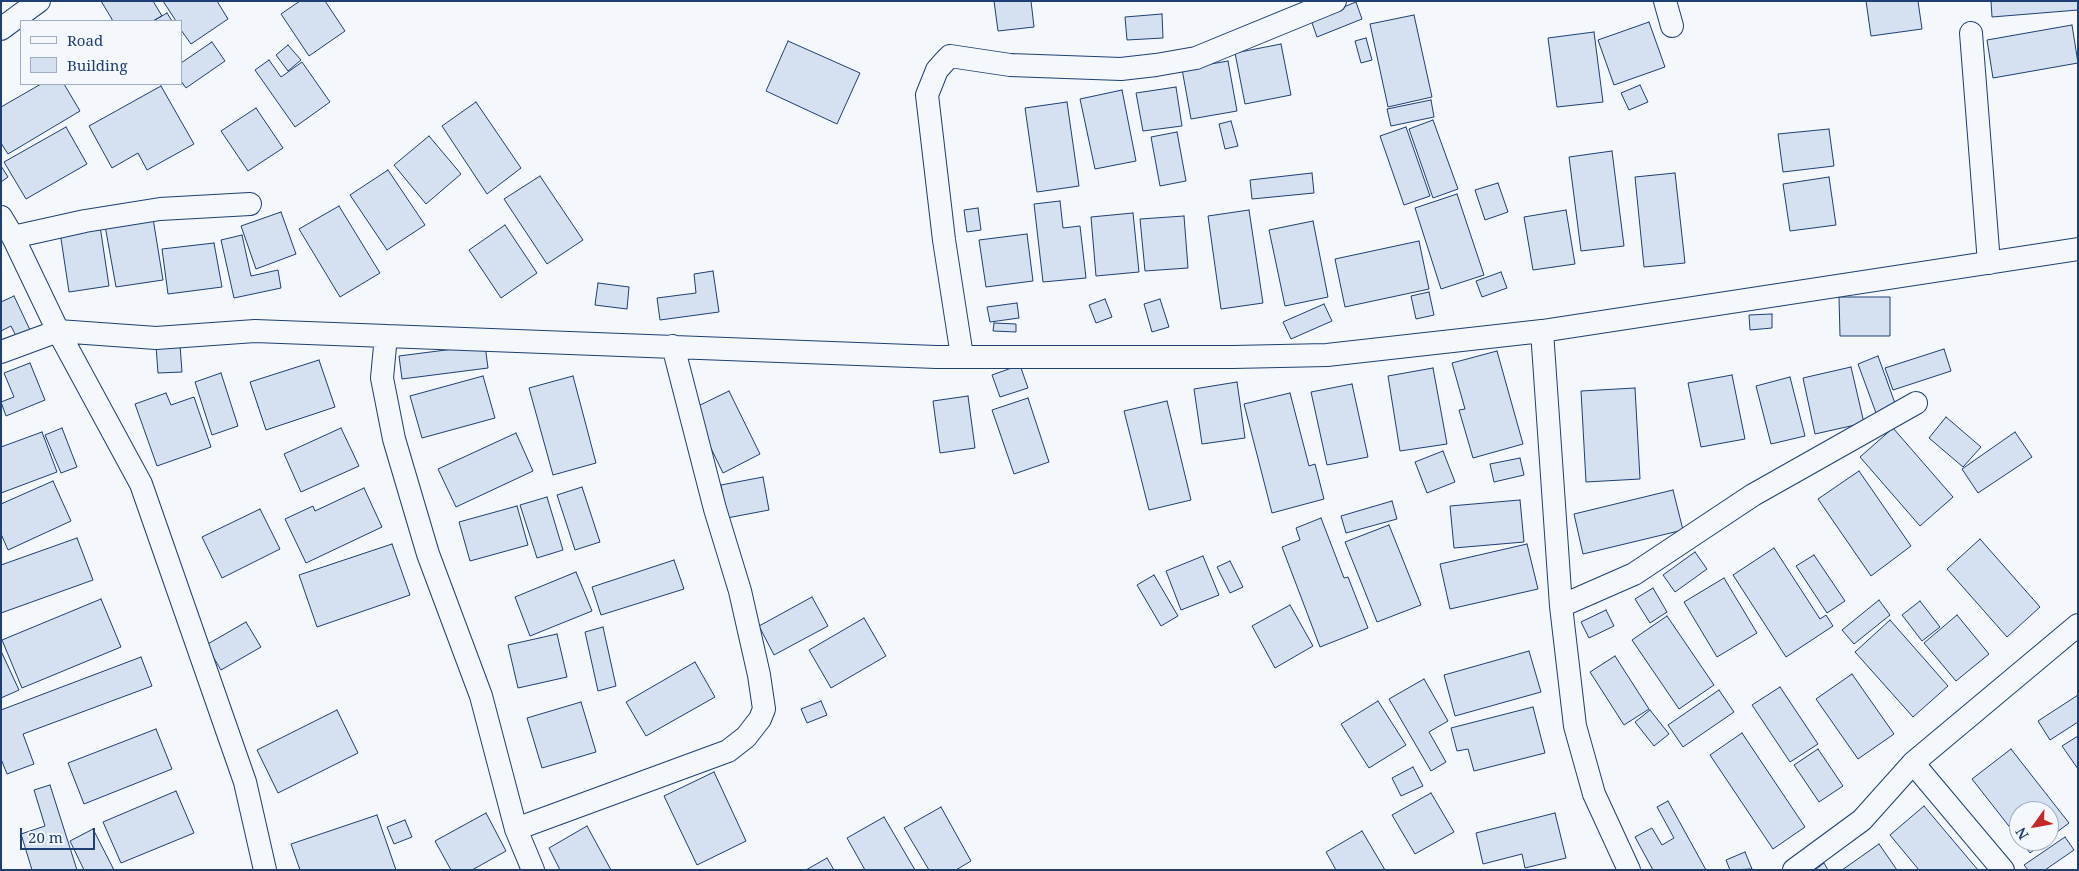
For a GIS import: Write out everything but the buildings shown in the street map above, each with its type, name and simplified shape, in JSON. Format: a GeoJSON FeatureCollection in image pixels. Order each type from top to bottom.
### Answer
{"type":"FeatureCollection","features":[{"type":"Feature","properties":{"kind":"street"},"geometry":{"type":"LineString","coordinates":[[1,29],[39,1]]}},
{"type":"Feature","properties":{"kind":"street"},"geometry":{"type":"LineString","coordinates":[[962,356],[944,240],[927,95],[937,70],[944,60],[950,56],[1010,65],[1121,69],[1156,65],[1196,58],[1335,1]]}},
{"type":"Feature","properties":{"kind":"street"},"geometry":{"type":"LineString","coordinates":[[1665,1],[1672,26]]}},
{"type":"Feature","properties":{"kind":"street"},"geometry":{"type":"LineString","coordinates":[[1971,33],[1989,263]]}},
{"type":"Feature","properties":{"kind":"street"},"geometry":{"type":"LineString","coordinates":[[13,237],[85,221],[160,209],[250,204]]}},
{"type":"Feature","properties":{"kind":"street"},"geometry":{"type":"LineString","coordinates":[[1,217],[13,237],[58,332],[141,484],[245,782],[261,868]]}},
{"type":"Feature","properties":{"kind":"street"},"geometry":{"type":"LineString","coordinates":[[1,352],[58,332],[156,338],[255,331],[936,357],[1233,357],[1327,355],[1542,331],[2078,249]]}},
{"type":"Feature","properties":{"kind":"street"},"geometry":{"type":"LineString","coordinates":[[1542,331],[1561,606],[1575,726],[1583,761],[1594,794],[1629,870]]}},
{"type":"Feature","properties":{"kind":"street"},"geometry":{"type":"LineString","coordinates":[[386,336],[382,378],[394,439],[428,554],[480,696],[516,829],[533,870]]}},
{"type":"Feature","properties":{"kind":"street"},"geometry":{"type":"LineString","coordinates":[[516,829],[728,751],[746,737],[760,719],[764,709],[759,675],[740,591],[708,483],[673,346]]}},
{"type":"Feature","properties":{"kind":"street"},"geometry":{"type":"LineString","coordinates":[[1561,606],[1634,574],[1753,496],[1916,403]]}},
{"type":"Feature","properties":{"kind":"street"},"geometry":{"type":"LineString","coordinates":[[1794,870],[1862,820],[1913,763],[2078,624]]}},
{"type":"Feature","properties":{"kind":"street"},"geometry":{"type":"LineString","coordinates":[[1913,763],[2003,870]]}}]}
